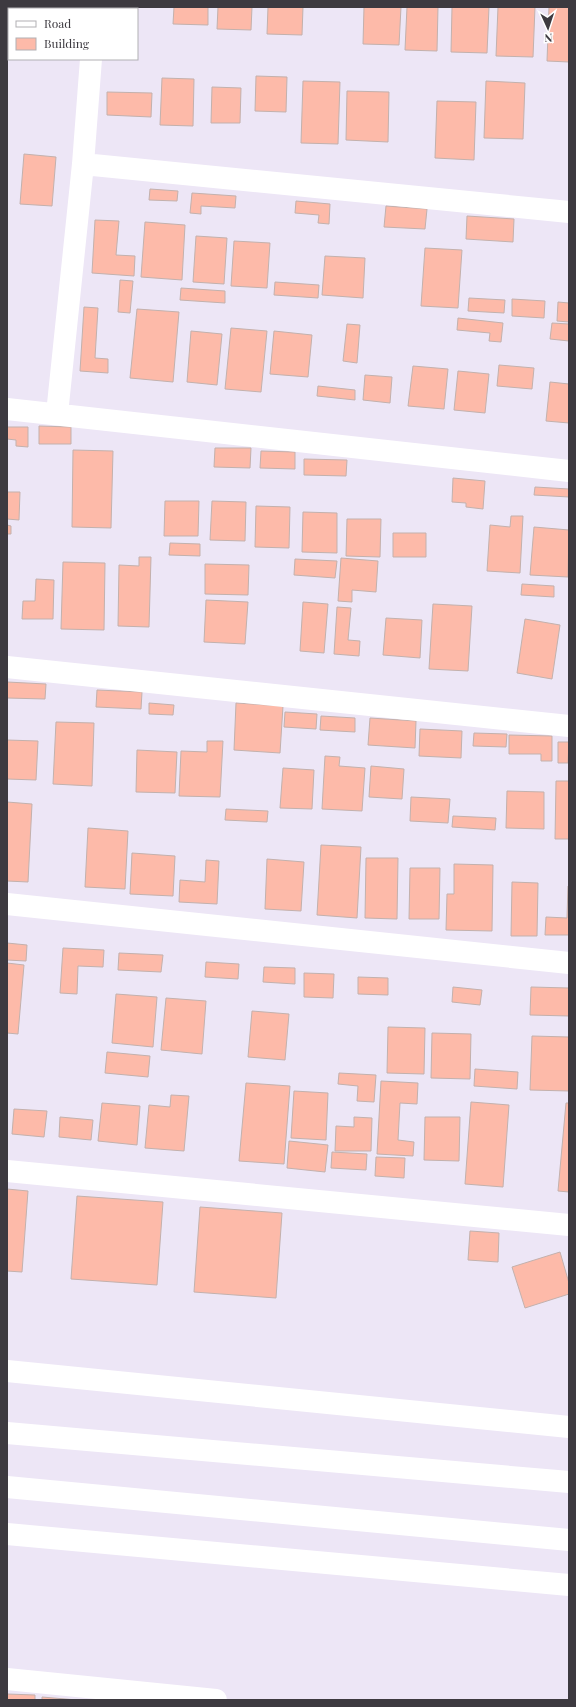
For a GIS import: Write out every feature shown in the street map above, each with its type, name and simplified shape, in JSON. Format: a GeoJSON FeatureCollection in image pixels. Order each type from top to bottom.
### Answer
{"type":"FeatureCollection","features":[{"type":"Feature","properties":{"kind":"street"},"geometry":{"type":"LineString","coordinates":[[57,414],[83,164],[91,60]]}},
{"type":"Feature","properties":{"kind":"street"},"geometry":{"type":"LineString","coordinates":[[83,164],[569,212]]}},
{"type":"Feature","properties":{"kind":"street"},"geometry":{"type":"LineString","coordinates":[[7,409],[569,471]]}},
{"type":"Feature","properties":{"kind":"street"},"geometry":{"type":"LineString","coordinates":[[7,667],[569,726]]}},
{"type":"Feature","properties":{"kind":"street"},"geometry":{"type":"LineString","coordinates":[[7,904],[569,963]]}},
{"type":"Feature","properties":{"kind":"street"},"geometry":{"type":"LineString","coordinates":[[7,1171],[569,1225]]}},
{"type":"Feature","properties":{"kind":"street"},"geometry":{"type":"LineString","coordinates":[[7,1371],[569,1427]]}},
{"type":"Feature","properties":{"kind":"street"},"geometry":{"type":"LineString","coordinates":[[7,1432],[569,1482]]}},
{"type":"Feature","properties":{"kind":"street"},"geometry":{"type":"LineString","coordinates":[[7,1487],[569,1540]]}},
{"type":"Feature","properties":{"kind":"street"},"geometry":{"type":"LineString","coordinates":[[7,1534],[569,1585]]}},
{"type":"Feature","properties":{"kind":"street"},"geometry":{"type":"LineString","coordinates":[[7,1679],[216,1700]]}},
{"type":"Feature","properties":{"kind":"building"},"geometry":{"type":"Polygon","coordinates":[[[174,7],[208,7],[208,25],[173,24],[174,7]]]}},
{"type":"Feature","properties":{"kind":"building"},"geometry":{"type":"Polygon","coordinates":[[[218,7],[252,7],[251,30],[217,29],[218,7]]]}},
{"type":"Feature","properties":{"kind":"building"},"geometry":{"type":"Polygon","coordinates":[[[268,7],[303,7],[302,35],[267,34],[268,7]]]}},
{"type":"Feature","properties":{"kind":"building"},"geometry":{"type":"Polygon","coordinates":[[[364,7],[401,7],[399,45],[363,44],[364,7]]]}},
{"type":"Feature","properties":{"kind":"building"},"geometry":{"type":"Polygon","coordinates":[[[407,7],[438,7],[437,51],[405,50],[407,7]]]}},
{"type":"Feature","properties":{"kind":"building"},"geometry":{"type":"Polygon","coordinates":[[[452,7],[489,7],[487,53],[451,52],[452,7]]]}},
{"type":"Feature","properties":{"kind":"building"},"geometry":{"type":"Polygon","coordinates":[[[498,7],[535,7],[533,57],[496,56],[498,7]]]}},
{"type":"Feature","properties":{"kind":"building"},"geometry":{"type":"Polygon","coordinates":[[[549,7],[569,7],[569,62],[547,61],[549,7]]]}},
{"type":"Feature","properties":{"kind":"building"},"geometry":{"type":"Polygon","coordinates":[[[256,76],[287,77],[286,112],[255,111],[256,76]]]}},
{"type":"Feature","properties":{"kind":"building"},"geometry":{"type":"Polygon","coordinates":[[[162,78],[194,79],[193,126],[160,125],[162,78]]]}},
{"type":"Feature","properties":{"kind":"building"},"geometry":{"type":"Polygon","coordinates":[[[303,81],[340,82],[338,144],[301,143],[303,81]]]}},
{"type":"Feature","properties":{"kind":"building"},"geometry":{"type":"Polygon","coordinates":[[[486,81],[525,83],[523,139],[484,138],[486,81]]]}},
{"type":"Feature","properties":{"kind":"building"},"geometry":{"type":"Polygon","coordinates":[[[212,87],[241,88],[240,123],[211,123],[212,87]]]}},
{"type":"Feature","properties":{"kind":"building"},"geometry":{"type":"Polygon","coordinates":[[[347,91],[389,92],[388,142],[346,140],[347,91]]]}},
{"type":"Feature","properties":{"kind":"building"},"geometry":{"type":"Polygon","coordinates":[[[107,92],[152,93],[151,117],[107,115],[107,92]]]}},
{"type":"Feature","properties":{"kind":"building"},"geometry":{"type":"Polygon","coordinates":[[[437,101],[476,102],[474,160],[435,158],[437,101]]]}},
{"type":"Feature","properties":{"kind":"building"},"geometry":{"type":"Polygon","coordinates":[[[24,154],[56,157],[52,206],[20,204],[24,154]]]}},
{"type":"Feature","properties":{"kind":"building"},"geometry":{"type":"Polygon","coordinates":[[[150,189],[178,191],[177,201],[149,200],[150,189]]]}},
{"type":"Feature","properties":{"kind":"building"},"geometry":{"type":"Polygon","coordinates":[[[192,193],[236,196],[235,208],[201,206],[201,214],[190,213],[192,193]]]}},
{"type":"Feature","properties":{"kind":"building"},"geometry":{"type":"Polygon","coordinates":[[[296,201],[330,204],[329,224],[318,223],[319,215],[295,213],[296,201]]]}},
{"type":"Feature","properties":{"kind":"building"},"geometry":{"type":"Polygon","coordinates":[[[386,206],[427,209],[425,229],[384,227],[386,206]]]}},
{"type":"Feature","properties":{"kind":"building"},"geometry":{"type":"Polygon","coordinates":[[[467,216],[514,219],[513,242],[466,239],[467,216]]]}},
{"type":"Feature","properties":{"kind":"building"},"geometry":{"type":"Polygon","coordinates":[[[95,220],[119,221],[116,255],[135,256],[134,276],[92,273],[95,220]]]}},
{"type":"Feature","properties":{"kind":"building"},"geometry":{"type":"Polygon","coordinates":[[[145,222],[185,225],[182,280],[141,277],[145,222]]]}},
{"type":"Feature","properties":{"kind":"building"},"geometry":{"type":"Polygon","coordinates":[[[196,236],[227,238],[224,284],[193,282],[196,236]]]}},
{"type":"Feature","properties":{"kind":"building"},"geometry":{"type":"Polygon","coordinates":[[[234,241],[270,243],[267,288],[231,286],[234,241]]]}},
{"type":"Feature","properties":{"kind":"building"},"geometry":{"type":"Polygon","coordinates":[[[425,248],[462,250],[458,308],[421,306],[425,248]]]}},
{"type":"Feature","properties":{"kind":"building"},"geometry":{"type":"Polygon","coordinates":[[[325,256],[365,258],[363,298],[322,295],[325,256]]]}},
{"type":"Feature","properties":{"kind":"building"},"geometry":{"type":"Polygon","coordinates":[[[120,280],[133,281],[130,313],[118,312],[120,280]]]}},
{"type":"Feature","properties":{"kind":"building"},"geometry":{"type":"Polygon","coordinates":[[[275,282],[319,285],[318,298],[274,295],[275,282]]]}},
{"type":"Feature","properties":{"kind":"building"},"geometry":{"type":"Polygon","coordinates":[[[181,288],[225,291],[225,303],[180,300],[181,288]]]}},
{"type":"Feature","properties":{"kind":"building"},"geometry":{"type":"Polygon","coordinates":[[[469,298],[505,300],[504,313],[468,311],[469,298]]]}},
{"type":"Feature","properties":{"kind":"building"},"geometry":{"type":"Polygon","coordinates":[[[512,299],[545,301],[544,318],[512,316],[512,299]]]}},
{"type":"Feature","properties":{"kind":"building"},"geometry":{"type":"Polygon","coordinates":[[[558,302],[569,303],[569,322],[557,321],[558,302]]]}},
{"type":"Feature","properties":{"kind":"building"},"geometry":{"type":"Polygon","coordinates":[[[84,307],[98,308],[95,358],[108,359],[108,373],[80,371],[84,307]]]}},
{"type":"Feature","properties":{"kind":"building"},"geometry":{"type":"Polygon","coordinates":[[[137,309],[179,312],[173,382],[130,378],[137,309]]]}},
{"type":"Feature","properties":{"kind":"building"},"geometry":{"type":"Polygon","coordinates":[[[458,318],[503,323],[501,342],[489,341],[490,333],[457,330],[458,318]]]}},
{"type":"Feature","properties":{"kind":"building"},"geometry":{"type":"Polygon","coordinates":[[[552,323],[569,324],[569,341],[550,339],[552,323]]]}},
{"type":"Feature","properties":{"kind":"building"},"geometry":{"type":"Polygon","coordinates":[[[347,324],[360,325],[357,363],[343,361],[347,324]]]}},
{"type":"Feature","properties":{"kind":"building"},"geometry":{"type":"Polygon","coordinates":[[[231,328],[267,331],[261,392],[225,389],[231,328]]]}},
{"type":"Feature","properties":{"kind":"building"},"geometry":{"type":"Polygon","coordinates":[[[191,331],[222,334],[217,385],[187,382],[191,331]]]}},
{"type":"Feature","properties":{"kind":"building"},"geometry":{"type":"Polygon","coordinates":[[[274,331],[312,335],[308,377],[270,374],[274,331]]]}},
{"type":"Feature","properties":{"kind":"building"},"geometry":{"type":"Polygon","coordinates":[[[499,365],[534,368],[532,389],[497,386],[499,365]]]}},
{"type":"Feature","properties":{"kind":"building"},"geometry":{"type":"Polygon","coordinates":[[[413,366],[448,369],[444,409],[408,406],[413,366]]]}},
{"type":"Feature","properties":{"kind":"building"},"geometry":{"type":"Polygon","coordinates":[[[458,371],[489,374],[485,413],[454,410],[458,371]]]}},
{"type":"Feature","properties":{"kind":"building"},"geometry":{"type":"Polygon","coordinates":[[[365,375],[392,377],[390,403],[363,400],[365,375]]]}},
{"type":"Feature","properties":{"kind":"building"},"geometry":{"type":"Polygon","coordinates":[[[550,382],[569,384],[569,423],[546,421],[550,382]]]}},
{"type":"Feature","properties":{"kind":"building"},"geometry":{"type":"Polygon","coordinates":[[[318,386],[355,390],[355,400],[317,396],[318,386]]]}},
{"type":"Feature","properties":{"kind":"building"},"geometry":{"type":"Polygon","coordinates":[[[39,426],[71,427],[71,444],[39,444],[39,426]]]}},
{"type":"Feature","properties":{"kind":"building"},"geometry":{"type":"Polygon","coordinates":[[[7,427],[28,427],[28,447],[16,446],[16,440],[7,439],[7,427]]]}},
{"type":"Feature","properties":{"kind":"building"},"geometry":{"type":"Polygon","coordinates":[[[215,448],[251,448],[250,468],[214,467],[215,448]]]}},
{"type":"Feature","properties":{"kind":"building"},"geometry":{"type":"Polygon","coordinates":[[[73,450],[113,451],[111,528],[72,527],[73,450]]]}},
{"type":"Feature","properties":{"kind":"building"},"geometry":{"type":"Polygon","coordinates":[[[261,451],[295,452],[295,469],[260,468],[261,451]]]}},
{"type":"Feature","properties":{"kind":"building"},"geometry":{"type":"Polygon","coordinates":[[[304,459],[347,460],[346,476],[304,475],[304,459]]]}},
{"type":"Feature","properties":{"kind":"building"},"geometry":{"type":"Polygon","coordinates":[[[453,478],[485,481],[483,509],[466,507],[466,503],[452,502],[453,478]]]}},
{"type":"Feature","properties":{"kind":"building"},"geometry":{"type":"Polygon","coordinates":[[[535,487],[569,489],[569,497],[534,495],[535,487]]]}},
{"type":"Feature","properties":{"kind":"building"},"geometry":{"type":"Polygon","coordinates":[[[7,492],[20,492],[19,520],[7,519],[7,492]]]}},
{"type":"Feature","properties":{"kind":"building"},"geometry":{"type":"Polygon","coordinates":[[[165,501],[199,501],[198,536],[164,536],[165,501]]]}},
{"type":"Feature","properties":{"kind":"building"},"geometry":{"type":"Polygon","coordinates":[[[212,501],[246,502],[245,541],[210,540],[212,501]]]}},
{"type":"Feature","properties":{"kind":"building"},"geometry":{"type":"Polygon","coordinates":[[[256,506],[290,507],[289,548],[255,547],[256,506]]]}},
{"type":"Feature","properties":{"kind":"building"},"geometry":{"type":"Polygon","coordinates":[[[303,512],[337,513],[337,553],[302,552],[303,512]]]}},
{"type":"Feature","properties":{"kind":"building"},"geometry":{"type":"Polygon","coordinates":[[[511,516],[523,516],[520,573],[487,571],[490,525],[510,527],[511,516]]]}},
{"type":"Feature","properties":{"kind":"building"},"geometry":{"type":"Polygon","coordinates":[[[347,519],[381,519],[380,557],[346,556],[347,519]]]}},
{"type":"Feature","properties":{"kind":"building"},"geometry":{"type":"Polygon","coordinates":[[[7,525],[11,526],[11,534],[7,534],[7,525]]]}},
{"type":"Feature","properties":{"kind":"building"},"geometry":{"type":"Polygon","coordinates":[[[534,527],[569,530],[568,577],[530,575],[534,527]]]}},
{"type":"Feature","properties":{"kind":"building"},"geometry":{"type":"Polygon","coordinates":[[[393,533],[426,533],[426,557],[393,557],[393,533]]]}},
{"type":"Feature","properties":{"kind":"building"},"geometry":{"type":"Polygon","coordinates":[[[170,543],[200,544],[200,556],[169,555],[170,543]]]}},
{"type":"Feature","properties":{"kind":"building"},"geometry":{"type":"Polygon","coordinates":[[[139,557],[151,557],[149,627],[118,626],[119,565],[139,566],[139,557]]]}},
{"type":"Feature","properties":{"kind":"building"},"geometry":{"type":"Polygon","coordinates":[[[341,558],[378,561],[376,592],[352,590],[352,602],[338,601],[341,558]]]}},
{"type":"Feature","properties":{"kind":"building"},"geometry":{"type":"Polygon","coordinates":[[[295,559],[337,561],[335,578],[294,575],[295,559]]]}},
{"type":"Feature","properties":{"kind":"building"},"geometry":{"type":"Polygon","coordinates":[[[63,562],[105,563],[104,630],[61,629],[63,562]]]}},
{"type":"Feature","properties":{"kind":"building"},"geometry":{"type":"Polygon","coordinates":[[[205,564],[249,565],[248,595],[205,594],[205,564]]]}},
{"type":"Feature","properties":{"kind":"building"},"geometry":{"type":"Polygon","coordinates":[[[36,579],[54,580],[53,619],[22,619],[23,601],[35,601],[36,579]]]}},
{"type":"Feature","properties":{"kind":"building"},"geometry":{"type":"Polygon","coordinates":[[[522,584],[554,586],[554,597],[521,595],[522,584]]]}},
{"type":"Feature","properties":{"kind":"building"},"geometry":{"type":"Polygon","coordinates":[[[206,600],[248,602],[245,644],[204,642],[206,600]]]}},
{"type":"Feature","properties":{"kind":"building"},"geometry":{"type":"Polygon","coordinates":[[[303,602],[328,604],[324,653],[300,651],[303,602]]]}},
{"type":"Feature","properties":{"kind":"building"},"geometry":{"type":"Polygon","coordinates":[[[433,604],[472,606],[468,671],[429,669],[433,604]]]}},
{"type":"Feature","properties":{"kind":"building"},"geometry":{"type":"Polygon","coordinates":[[[337,607],[351,608],[348,640],[360,641],[359,656],[334,654],[337,607]]]}},
{"type":"Feature","properties":{"kind":"building"},"geometry":{"type":"Polygon","coordinates":[[[386,618],[422,620],[420,658],[383,655],[386,618]]]}},
{"type":"Feature","properties":{"kind":"building"},"geometry":{"type":"Polygon","coordinates":[[[525,619],[560,625],[552,679],[517,673],[525,619]]]}},
{"type":"Feature","properties":{"kind":"building"},"geometry":{"type":"Polygon","coordinates":[[[7,682],[46,684],[45,699],[7,698],[7,682]]]}},
{"type":"Feature","properties":{"kind":"building"},"geometry":{"type":"Polygon","coordinates":[[[97,690],[142,692],[141,709],[96,707],[97,690]]]}},
{"type":"Feature","properties":{"kind":"building"},"geometry":{"type":"Polygon","coordinates":[[[149,703],[174,705],[173,715],[149,714],[149,703]]]}},
{"type":"Feature","properties":{"kind":"building"},"geometry":{"type":"Polygon","coordinates":[[[236,703],[283,706],[280,753],[234,750],[236,703]]]}},
{"type":"Feature","properties":{"kind":"building"},"geometry":{"type":"Polygon","coordinates":[[[285,712],[317,714],[316,729],[284,727],[285,712]]]}},
{"type":"Feature","properties":{"kind":"building"},"geometry":{"type":"Polygon","coordinates":[[[321,716],[355,718],[355,732],[320,730],[321,716]]]}},
{"type":"Feature","properties":{"kind":"building"},"geometry":{"type":"Polygon","coordinates":[[[370,718],[416,721],[415,748],[368,745],[370,718]]]}},
{"type":"Feature","properties":{"kind":"building"},"geometry":{"type":"Polygon","coordinates":[[[56,722],[94,723],[92,786],[53,784],[56,722]]]}},
{"type":"Feature","properties":{"kind":"building"},"geometry":{"type":"Polygon","coordinates":[[[420,729],[462,731],[461,758],[419,756],[420,729]]]}},
{"type":"Feature","properties":{"kind":"building"},"geometry":{"type":"Polygon","coordinates":[[[474,733],[507,734],[506,747],[473,746],[474,733]]]}},
{"type":"Feature","properties":{"kind":"building"},"geometry":{"type":"Polygon","coordinates":[[[509,735],[552,736],[552,761],[541,761],[541,754],[509,754],[509,735]]]}},
{"type":"Feature","properties":{"kind":"building"},"geometry":{"type":"Polygon","coordinates":[[[7,740],[38,741],[36,780],[7,779],[7,740]]]}},
{"type":"Feature","properties":{"kind":"building"},"geometry":{"type":"Polygon","coordinates":[[[207,741],[223,741],[220,797],[179,796],[181,751],[207,752],[207,741]]]}},
{"type":"Feature","properties":{"kind":"building"},"geometry":{"type":"Polygon","coordinates":[[[558,742],[569,742],[568,763],[558,763],[558,742]]]}},
{"type":"Feature","properties":{"kind":"building"},"geometry":{"type":"Polygon","coordinates":[[[137,750],[177,752],[175,793],[136,792],[137,750]]]}},
{"type":"Feature","properties":{"kind":"building"},"geometry":{"type":"Polygon","coordinates":[[[325,756],[340,757],[339,766],[365,768],[362,811],[322,809],[325,756]]]}},
{"type":"Feature","properties":{"kind":"building"},"geometry":{"type":"Polygon","coordinates":[[[371,766],[404,769],[402,799],[369,797],[371,766]]]}},
{"type":"Feature","properties":{"kind":"building"},"geometry":{"type":"Polygon","coordinates":[[[283,768],[314,770],[312,809],[280,808],[283,768]]]}},
{"type":"Feature","properties":{"kind":"building"},"geometry":{"type":"Polygon","coordinates":[[[556,781],[569,781],[569,839],[555,839],[556,781]]]}},
{"type":"Feature","properties":{"kind":"building"},"geometry":{"type":"Polygon","coordinates":[[[507,791],[544,792],[544,829],[506,828],[507,791]]]}},
{"type":"Feature","properties":{"kind":"building"},"geometry":{"type":"Polygon","coordinates":[[[411,797],[450,799],[448,823],[410,821],[411,797]]]}},
{"type":"Feature","properties":{"kind":"building"},"geometry":{"type":"Polygon","coordinates":[[[7,802],[32,804],[28,882],[7,881],[7,802]]]}},
{"type":"Feature","properties":{"kind":"building"},"geometry":{"type":"Polygon","coordinates":[[[226,809],[268,811],[267,822],[225,820],[226,809]]]}},
{"type":"Feature","properties":{"kind":"building"},"geometry":{"type":"Polygon","coordinates":[[[453,816],[496,818],[495,830],[452,827],[453,816]]]}},
{"type":"Feature","properties":{"kind":"building"},"geometry":{"type":"Polygon","coordinates":[[[88,828],[128,831],[125,889],[85,887],[88,828]]]}},
{"type":"Feature","properties":{"kind":"building"},"geometry":{"type":"Polygon","coordinates":[[[321,845],[361,847],[357,918],[317,915],[321,845]]]}},
{"type":"Feature","properties":{"kind":"building"},"geometry":{"type":"Polygon","coordinates":[[[132,853],[175,856],[173,896],[130,894],[132,853]]]}},
{"type":"Feature","properties":{"kind":"building"},"geometry":{"type":"Polygon","coordinates":[[[366,858],[398,858],[397,919],[365,918],[366,858]]]}},
{"type":"Feature","properties":{"kind":"building"},"geometry":{"type":"Polygon","coordinates":[[[267,859],[304,862],[301,911],[265,909],[267,859]]]}},
{"type":"Feature","properties":{"kind":"building"},"geometry":{"type":"Polygon","coordinates":[[[206,860],[219,861],[217,904],[179,902],[180,880],[205,882],[206,860]]]}},
{"type":"Feature","properties":{"kind":"building"},"geometry":{"type":"Polygon","coordinates":[[[454,864],[493,865],[492,931],[446,930],[447,894],[454,894],[454,864]]]}},
{"type":"Feature","properties":{"kind":"building"},"geometry":{"type":"Polygon","coordinates":[[[410,868],[440,868],[439,919],[409,919],[410,868]]]}},
{"type":"Feature","properties":{"kind":"building"},"geometry":{"type":"Polygon","coordinates":[[[512,882],[538,883],[537,936],[511,936],[512,882]]]}},
{"type":"Feature","properties":{"kind":"building"},"geometry":{"type":"Polygon","coordinates":[[[568,886],[569,935],[545,935],[546,917],[567,918],[568,886]]]}},
{"type":"Feature","properties":{"kind":"building"},"geometry":{"type":"Polygon","coordinates":[[[7,943],[27,945],[26,961],[7,960],[7,943]]]}},
{"type":"Feature","properties":{"kind":"building"},"geometry":{"type":"Polygon","coordinates":[[[63,948],[104,950],[103,967],[78,966],[77,994],[60,993],[63,948]]]}},
{"type":"Feature","properties":{"kind":"building"},"geometry":{"type":"Polygon","coordinates":[[[119,953],[163,955],[161,972],[118,970],[119,953]]]}},
{"type":"Feature","properties":{"kind":"building"},"geometry":{"type":"Polygon","coordinates":[[[206,962],[239,964],[238,979],[205,977],[206,962]]]}},
{"type":"Feature","properties":{"kind":"building"},"geometry":{"type":"Polygon","coordinates":[[[7,963],[24,965],[18,1034],[7,1033],[7,963]]]}},
{"type":"Feature","properties":{"kind":"building"},"geometry":{"type":"Polygon","coordinates":[[[264,967],[295,968],[295,984],[263,982],[264,967]]]}},
{"type":"Feature","properties":{"kind":"building"},"geometry":{"type":"Polygon","coordinates":[[[304,973],[334,974],[333,998],[304,997],[304,973]]]}},
{"type":"Feature","properties":{"kind":"building"},"geometry":{"type":"Polygon","coordinates":[[[358,977],[388,978],[388,995],[358,994],[358,977]]]}},
{"type":"Feature","properties":{"kind":"building"},"geometry":{"type":"Polygon","coordinates":[[[453,987],[482,990],[480,1005],[452,1002],[453,987]]]}},
{"type":"Feature","properties":{"kind":"building"},"geometry":{"type":"Polygon","coordinates":[[[531,987],[569,988],[569,1016],[530,1015],[531,987]]]}},
{"type":"Feature","properties":{"kind":"building"},"geometry":{"type":"Polygon","coordinates":[[[116,994],[157,997],[153,1047],[112,1043],[116,994]]]}},
{"type":"Feature","properties":{"kind":"building"},"geometry":{"type":"Polygon","coordinates":[[[166,998],[206,1001],[202,1054],[161,1050],[166,998]]]}},
{"type":"Feature","properties":{"kind":"building"},"geometry":{"type":"Polygon","coordinates":[[[252,1011],[289,1014],[285,1060],[248,1057],[252,1011]]]}},
{"type":"Feature","properties":{"kind":"building"},"geometry":{"type":"Polygon","coordinates":[[[388,1027],[425,1028],[424,1074],[387,1073],[388,1027]]]}},
{"type":"Feature","properties":{"kind":"building"},"geometry":{"type":"Polygon","coordinates":[[[432,1033],[471,1034],[470,1079],[431,1078],[432,1033]]]}},
{"type":"Feature","properties":{"kind":"building"},"geometry":{"type":"Polygon","coordinates":[[[532,1036],[569,1037],[569,1091],[530,1090],[532,1036]]]}},
{"type":"Feature","properties":{"kind":"building"},"geometry":{"type":"Polygon","coordinates":[[[107,1052],[150,1056],[148,1077],[105,1073],[107,1052]]]}},
{"type":"Feature","properties":{"kind":"building"},"geometry":{"type":"Polygon","coordinates":[[[475,1069],[518,1072],[517,1089],[474,1086],[475,1069]]]}},
{"type":"Feature","properties":{"kind":"building"},"geometry":{"type":"Polygon","coordinates":[[[339,1073],[376,1075],[374,1102],[357,1101],[358,1086],[338,1084],[339,1073]]]}},
{"type":"Feature","properties":{"kind":"building"},"geometry":{"type":"Polygon","coordinates":[[[381,1081],[418,1083],[417,1104],[400,1103],[398,1140],[414,1142],[413,1156],[377,1154],[381,1081]]]}},
{"type":"Feature","properties":{"kind":"building"},"geometry":{"type":"Polygon","coordinates":[[[246,1083],[290,1086],[284,1164],[239,1161],[246,1083]]]}},
{"type":"Feature","properties":{"kind":"building"},"geometry":{"type":"Polygon","coordinates":[[[294,1091],[328,1093],[326,1140],[291,1138],[294,1091]]]}},
{"type":"Feature","properties":{"kind":"building"},"geometry":{"type":"Polygon","coordinates":[[[171,1095],[189,1096],[184,1151],[145,1148],[149,1105],[170,1107],[171,1095]]]}},
{"type":"Feature","properties":{"kind":"building"},"geometry":{"type":"Polygon","coordinates":[[[471,1102],[509,1105],[503,1187],[465,1184],[471,1102]]]}},
{"type":"Feature","properties":{"kind":"building"},"geometry":{"type":"Polygon","coordinates":[[[102,1103],[140,1106],[137,1145],[98,1141],[102,1103]]]}},
{"type":"Feature","properties":{"kind":"building"},"geometry":{"type":"Polygon","coordinates":[[[566,1103],[569,1103],[569,1192],[558,1191],[566,1103]]]}},
{"type":"Feature","properties":{"kind":"building"},"geometry":{"type":"Polygon","coordinates":[[[14,1109],[47,1111],[44,1137],[12,1134],[14,1109]]]}},
{"type":"Feature","properties":{"kind":"building"},"geometry":{"type":"Polygon","coordinates":[[[60,1117],[93,1120],[91,1140],[59,1137],[60,1117]]]}},
{"type":"Feature","properties":{"kind":"building"},"geometry":{"type":"Polygon","coordinates":[[[354,1117],[372,1118],[371,1151],[335,1151],[336,1126],[354,1127],[354,1117]]]}},
{"type":"Feature","properties":{"kind":"building"},"geometry":{"type":"Polygon","coordinates":[[[425,1117],[460,1117],[459,1161],[424,1160],[425,1117]]]}},
{"type":"Feature","properties":{"kind":"building"},"geometry":{"type":"Polygon","coordinates":[[[289,1141],[328,1145],[325,1172],[287,1168],[289,1141]]]}},
{"type":"Feature","properties":{"kind":"building"},"geometry":{"type":"Polygon","coordinates":[[[332,1152],[367,1154],[366,1170],[331,1168],[332,1152]]]}},
{"type":"Feature","properties":{"kind":"building"},"geometry":{"type":"Polygon","coordinates":[[[376,1157],[405,1158],[404,1178],[375,1176],[376,1157]]]}},
{"type":"Feature","properties":{"kind":"building"},"geometry":{"type":"Polygon","coordinates":[[[7,1189],[28,1191],[22,1272],[7,1271],[7,1189]]]}},
{"type":"Feature","properties":{"kind":"building"},"geometry":{"type":"Polygon","coordinates":[[[77,1196],[163,1202],[157,1285],[71,1279],[77,1196]]]}},
{"type":"Feature","properties":{"kind":"building"},"geometry":{"type":"Polygon","coordinates":[[[200,1207],[282,1213],[276,1298],[194,1292],[200,1207]]]}},
{"type":"Feature","properties":{"kind":"building"},"geometry":{"type":"Polygon","coordinates":[[[470,1231],[499,1233],[498,1262],[468,1260],[470,1231]]]}},
{"type":"Feature","properties":{"kind":"building"},"geometry":{"type":"Polygon","coordinates":[[[560,1252],[569,1283],[569,1294],[525,1308],[512,1267],[560,1252]]]}},
{"type":"Feature","properties":{"kind":"building"},"geometry":{"type":"Polygon","coordinates":[[[7,1694],[35,1695],[35,1700],[7,1700],[7,1694]]]}},
{"type":"Feature","properties":{"kind":"building"},"geometry":{"type":"Polygon","coordinates":[[[42,1697],[77,1700],[42,1700],[42,1697]]]}}]}
